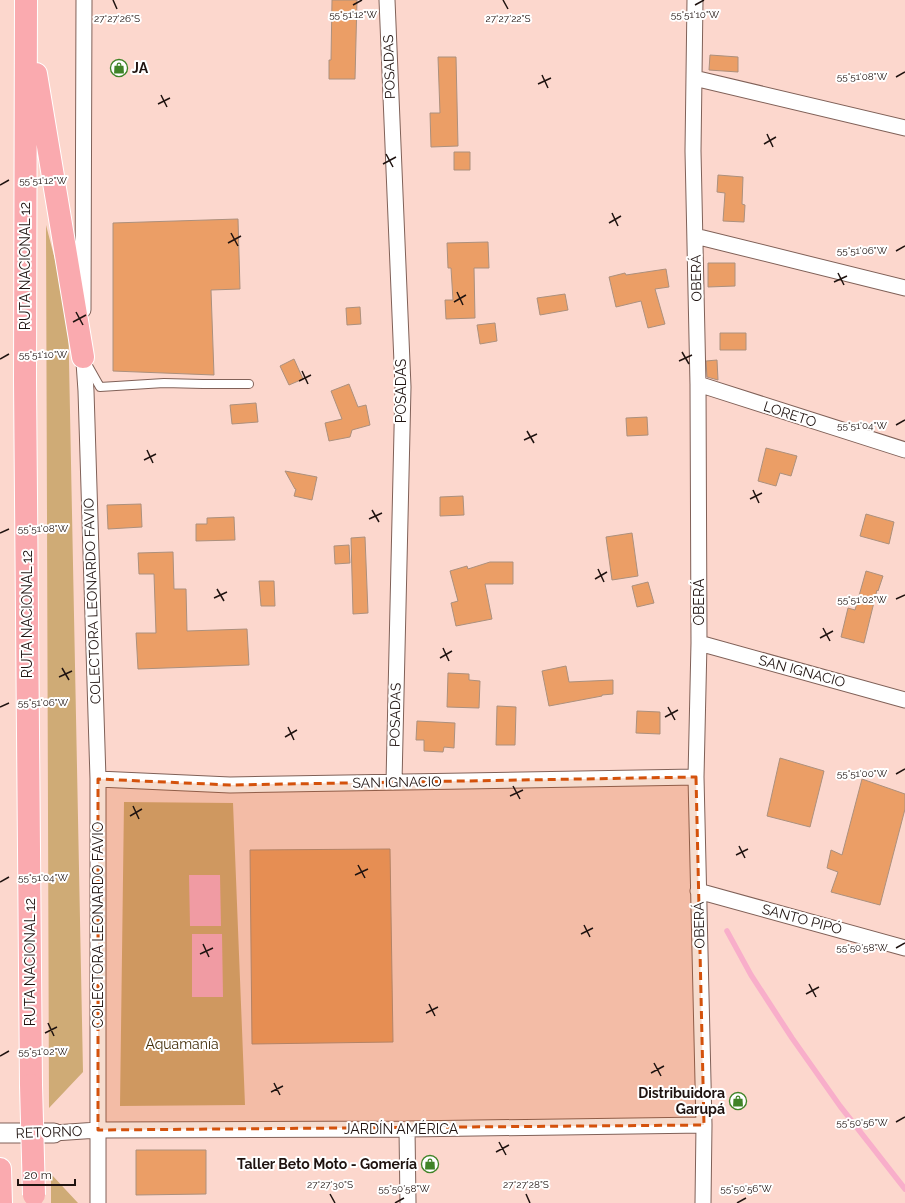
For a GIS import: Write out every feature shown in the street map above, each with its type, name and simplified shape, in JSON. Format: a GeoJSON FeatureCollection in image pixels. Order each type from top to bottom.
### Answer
{"type":"FeatureCollection","features":[{"type":"Feature","properties":{"kind":"highway"},"geometry":{"type":"LineString","coordinates":[[26,6],[83,357]]}},
{"type":"Feature","properties":{"kind":"highway","name":"RUTA NACIONAL 12"},"geometry":{"type":"LineString","coordinates":[[26,6],[25,388],[31,1085],[34,1199]]}},
{"type":"Feature","properties":{"kind":"highway"},"geometry":{"type":"LineString","coordinates":[[0,1169],[1,1199]]}},
{"type":"Feature","properties":{"kind":"street","name":"COLECTORA LEONARDO FAVIO"},"geometry":{"type":"LineString","coordinates":[[84,0],[83,357],[86,398],[98,779],[98,1203]]}},
{"type":"Feature","properties":{"kind":"street","name":"POSADAS"},"geometry":{"type":"LineString","coordinates":[[386,0],[402,387],[394,782]]}},
{"type":"Feature","properties":{"kind":"street","name":"OBERÁ"},"geometry":{"type":"LineString","coordinates":[[695,0],[693,151],[698,384],[699,643],[696,777],[704,1125],[703,1203]]}},
{"type":"Feature","properties":{"kind":"street"},"geometry":{"type":"LineString","coordinates":[[694,78],[905,128]]}},
{"type":"Feature","properties":{"kind":"street"},"geometry":{"type":"LineString","coordinates":[[695,236],[905,288]]}},
{"type":"Feature","properties":{"kind":"street","name":"LORETO"},"geometry":{"type":"LineString","coordinates":[[698,384],[905,450]]}},
{"type":"Feature","properties":{"kind":"street","name":"SAN IGNACIO"},"geometry":{"type":"LineString","coordinates":[[699,643],[905,700]]}},
{"type":"Feature","properties":{"kind":"street","name":"SAN IGNACIO"},"geometry":{"type":"LineString","coordinates":[[98,779],[230,785],[696,777]]}},
{"type":"Feature","properties":{"kind":"street","name":"SANTO PIPÓ"},"geometry":{"type":"LineString","coordinates":[[698,891],[905,948]]}},
{"type":"Feature","properties":{"kind":"street","name":"JARDÍN AMÉRICA"},"geometry":{"type":"LineString","coordinates":[[98,1130],[407,1129],[704,1125]]}},
{"type":"Feature","properties":{"kind":"street"},"geometry":{"type":"LineString","coordinates":[[407,1129],[408,1203]]}},
{"type":"Feature","properties":{"kind":"street","name":"RETORNO"},"geometry":{"type":"LineString","coordinates":[[0,1133],[98,1130]]}},
{"type":"Feature","properties":{"kind":"lane"},"geometry":{"type":"LineString","coordinates":[[83,357],[100,387],[164,383],[249,384]]}},
{"type":"Feature","properties":{"kind":"highlighted area"},"geometry":{"type":"Polygon","coordinates":[[[696,777],[704,1125],[98,1130],[98,779],[230,785],[696,777]]]}},
{"type":"Feature","properties":{"kind":"green space"},"geometry":{"type":"Polygon","coordinates":[[[46,225],[68,310],[83,1072],[49,1108],[46,225]]]}},
{"type":"Feature","properties":{"kind":"green space","name":"Aquamanía"},"geometry":{"type":"Polygon","coordinates":[[[124,802],[233,803],[245,1105],[120,1106],[124,802]]]}},
{"type":"Feature","properties":{"kind":"green space"},"geometry":{"type":"Polygon","coordinates":[[[51,1174],[78,1203],[51,1203],[51,1174]]]}},
{"type":"Feature","properties":{"kind":"shaded area"},"geometry":{"type":"Polygon","coordinates":[[[189,875],[220,875],[221,926],[190,926],[189,875]]]}},
{"type":"Feature","properties":{"kind":"shaded area"},"geometry":{"type":"Polygon","coordinates":[[[192,934],[222,934],[223,997],[192,997],[192,934]]]}},
{"type":"Feature","properties":{"kind":"building"},"geometry":{"type":"Polygon","coordinates":[[[332,0],[357,0],[355,79],[329,79],[329,60],[331,60],[332,0]]]}},
{"type":"Feature","properties":{"kind":"building"},"geometry":{"type":"Polygon","coordinates":[[[710,55],[738,57],[738,72],[709,70],[710,55]]]}},
{"type":"Feature","properties":{"kind":"building"},"geometry":{"type":"Polygon","coordinates":[[[438,57],[456,57],[458,146],[431,147],[430,113],[440,113],[438,57]]]}},
{"type":"Feature","properties":{"kind":"building"},"geometry":{"type":"Polygon","coordinates":[[[454,152],[470,152],[470,170],[454,170],[454,152]]]}},
{"type":"Feature","properties":{"kind":"building"},"geometry":{"type":"Polygon","coordinates":[[[718,175],[743,177],[742,204],[745,205],[744,222],[723,221],[725,193],[717,192],[718,175]]]}},
{"type":"Feature","properties":{"kind":"building"},"geometry":{"type":"Polygon","coordinates":[[[238,219],[240,289],[211,290],[214,375],[113,371],[113,223],[238,219]]]}},
{"type":"Feature","properties":{"kind":"building"},"geometry":{"type":"Polygon","coordinates":[[[488,242],[489,268],[474,268],[475,318],[446,319],[445,300],[453,300],[451,268],[448,268],[447,243],[488,242]]]}},
{"type":"Feature","properties":{"kind":"building"},"geometry":{"type":"Polygon","coordinates":[[[708,263],[735,263],[735,286],[708,287],[708,263]]]}},
{"type":"Feature","properties":{"kind":"building"},"geometry":{"type":"Polygon","coordinates":[[[666,269],[669,287],[655,289],[665,324],[648,328],[641,301],[616,307],[609,277],[625,273],[626,275],[666,269]]]}},
{"type":"Feature","properties":{"kind":"building"},"geometry":{"type":"Polygon","coordinates":[[[565,294],[568,310],[540,315],[537,298],[565,294]]]}},
{"type":"Feature","properties":{"kind":"building"},"geometry":{"type":"Polygon","coordinates":[[[360,307],[361,324],[347,325],[346,308],[360,307]]]}},
{"type":"Feature","properties":{"kind":"building"},"geometry":{"type":"Polygon","coordinates":[[[495,323],[497,341],[480,344],[477,325],[495,323]]]}},
{"type":"Feature","properties":{"kind":"building"},"geometry":{"type":"Polygon","coordinates":[[[720,333],[746,333],[746,350],[720,350],[720,333]]]}},
{"type":"Feature","properties":{"kind":"building"},"geometry":{"type":"Polygon","coordinates":[[[294,359],[303,379],[289,385],[280,366],[294,359]]]}},
{"type":"Feature","properties":{"kind":"building"},"geometry":{"type":"Polygon","coordinates":[[[717,360],[718,380],[707,377],[706,361],[717,360]]]}},
{"type":"Feature","properties":{"kind":"building"},"geometry":{"type":"Polygon","coordinates":[[[349,384],[358,407],[366,405],[370,425],[352,430],[350,437],[329,441],[325,423],[342,419],[331,391],[349,384]]]}},
{"type":"Feature","properties":{"kind":"building"},"geometry":{"type":"Polygon","coordinates":[[[256,403],[258,422],[232,424],[230,405],[256,403]]]}},
{"type":"Feature","properties":{"kind":"building"},"geometry":{"type":"Polygon","coordinates":[[[647,417],[648,435],[627,436],[626,418],[647,417]]]}},
{"type":"Feature","properties":{"kind":"building"},"geometry":{"type":"Polygon","coordinates":[[[766,448],[797,456],[791,476],[780,473],[776,486],[758,481],[766,448]]]}},
{"type":"Feature","properties":{"kind":"building"},"geometry":{"type":"Polygon","coordinates":[[[285,471],[317,477],[312,500],[294,496],[296,489],[285,471]]]}},
{"type":"Feature","properties":{"kind":"building"},"geometry":{"type":"Polygon","coordinates":[[[463,496],[464,515],[440,516],[440,497],[463,496]]]}},
{"type":"Feature","properties":{"kind":"building"},"geometry":{"type":"Polygon","coordinates":[[[141,504],[142,527],[108,529],[107,505],[141,504]]]}},
{"type":"Feature","properties":{"kind":"building"},"geometry":{"type":"Polygon","coordinates":[[[866,514],[894,522],[889,544],[860,536],[866,514]]]}},
{"type":"Feature","properties":{"kind":"building"},"geometry":{"type":"Polygon","coordinates":[[[234,517],[235,540],[196,541],[196,524],[207,524],[207,518],[234,517]]]}},
{"type":"Feature","properties":{"kind":"building"},"geometry":{"type":"Polygon","coordinates":[[[632,533],[638,576],[612,580],[606,537],[632,533]]]}},
{"type":"Feature","properties":{"kind":"building"},"geometry":{"type":"Polygon","coordinates":[[[365,537],[368,613],[353,614],[351,538],[365,537]]]}},
{"type":"Feature","properties":{"kind":"building"},"geometry":{"type":"Polygon","coordinates":[[[349,545],[350,563],[335,564],[334,546],[349,545]]]}},
{"type":"Feature","properties":{"kind":"building"},"geometry":{"type":"Polygon","coordinates":[[[173,552],[174,589],[186,589],[187,631],[247,629],[249,665],[138,669],[136,633],[156,633],[154,574],[139,574],[138,553],[173,552]]]}},
{"type":"Feature","properties":{"kind":"building"},"geometry":{"type":"Polygon","coordinates":[[[490,562],[513,562],[513,584],[485,584],[492,619],[456,626],[451,603],[458,601],[450,571],[467,566],[468,569],[490,562]]]}},
{"type":"Feature","properties":{"kind":"building"},"geometry":{"type":"Polygon","coordinates":[[[866,571],[883,576],[878,591],[877,590],[864,643],[841,637],[848,608],[855,610],[866,571]]]}},
{"type":"Feature","properties":{"kind":"building"},"geometry":{"type":"Polygon","coordinates":[[[259,581],[274,581],[275,606],[261,606],[259,581]]]}},
{"type":"Feature","properties":{"kind":"building"},"geometry":{"type":"Polygon","coordinates":[[[648,582],[654,603],[637,607],[632,586],[648,582]]]}},
{"type":"Feature","properties":{"kind":"building"},"geometry":{"type":"Polygon","coordinates":[[[566,666],[569,682],[613,680],[613,694],[549,706],[542,671],[566,666]]]}},
{"type":"Feature","properties":{"kind":"building"},"geometry":{"type":"Polygon","coordinates":[[[448,673],[469,674],[469,680],[480,681],[479,708],[447,707],[448,673]]]}},
{"type":"Feature","properties":{"kind":"building"},"geometry":{"type":"Polygon","coordinates":[[[497,706],[516,707],[515,745],[496,745],[497,706]]]}},
{"type":"Feature","properties":{"kind":"building"},"geometry":{"type":"Polygon","coordinates":[[[637,711],[660,712],[660,734],[636,733],[637,711]]]}},
{"type":"Feature","properties":{"kind":"building"},"geometry":{"type":"Polygon","coordinates":[[[417,721],[455,723],[454,748],[444,747],[443,752],[424,751],[424,740],[416,740],[417,721]]]}},
{"type":"Feature","properties":{"kind":"building"},"geometry":{"type":"Polygon","coordinates":[[[780,758],[824,771],[810,827],[767,816],[780,758]]]}},
{"type":"Feature","properties":{"kind":"building"},"geometry":{"type":"Polygon","coordinates":[[[862,779],[905,794],[905,809],[880,905],[831,892],[838,872],[827,868],[831,850],[842,855],[862,779]]]}},
{"type":"Feature","properties":{"kind":"building"},"geometry":{"type":"Polygon","coordinates":[[[390,849],[393,1042],[252,1044],[250,850],[390,849]]]}},
{"type":"Feature","properties":{"kind":"building"},"geometry":{"type":"Polygon","coordinates":[[[136,1150],[206,1150],[206,1194],[136,1195],[136,1150]]]}},
{"type":"Feature","properties":{"kind":"waterway"},"geometry":{"type":"LineString","coordinates":[[727,931],[751,975],[792,1038],[840,1106],[905,1189]]}},
{"type":"Feature","properties":{"kind":"place","name":"JA"},"geometry":{"type":"Point","coordinates":[119,68]}},
{"type":"Feature","properties":{"kind":"place","name":"Distribuidora Garupá"},"geometry":{"type":"Point","coordinates":[738,1101]}},
{"type":"Feature","properties":{"kind":"place","name":"Taller Beto Moto - Gomería"},"geometry":{"type":"Point","coordinates":[430,1164]}}]}
